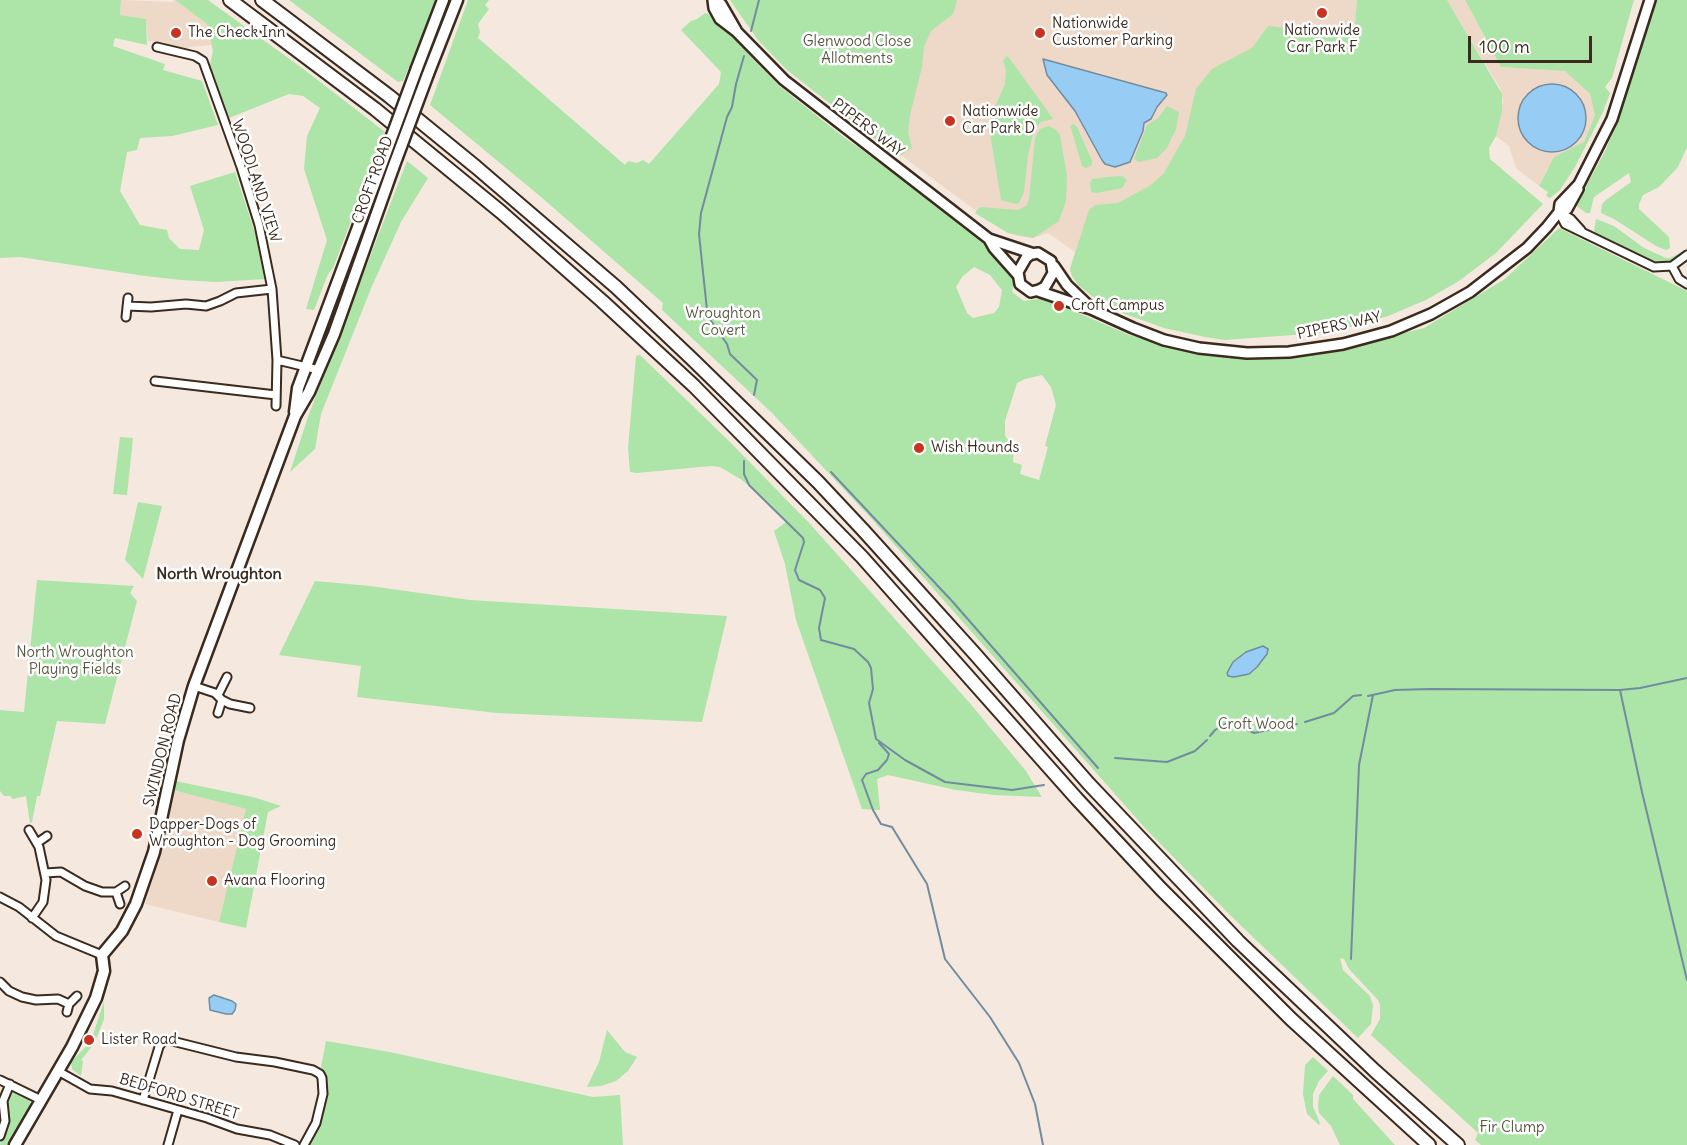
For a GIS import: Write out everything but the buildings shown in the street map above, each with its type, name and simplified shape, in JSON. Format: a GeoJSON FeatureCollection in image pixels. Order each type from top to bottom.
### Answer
{"type":"FeatureCollection","features":[{"type":"Feature","properties":{"kind":"highway"},"geometry":{"type":"LineString","coordinates":[[230,0],[375,110],[492,204],[694,386],[862,557],[1077,799],[1161,889],[1299,1026],[1429,1145]]}},
{"type":"Feature","properties":{"kind":"highway"},"geometry":{"type":"LineString","coordinates":[[262,0],[389,96],[476,167],[616,287],[700,366],[818,482],[870,537],[1089,784],[1238,941],[1375,1071],[1458,1145]]}},
{"type":"Feature","properties":{"kind":"main road","name":"CROFT ROAD"},"geometry":{"type":"LineString","coordinates":[[305,367],[444,0]]}},
{"type":"Feature","properties":{"kind":"main road","name":"CROFT ROAD"},"geometry":{"type":"LineString","coordinates":[[319,370],[456,0]]}},
{"type":"Feature","properties":{"kind":"main road","name":"PIPERS WAY"},"geometry":{"type":"LineString","coordinates":[[713,0],[717,15],[796,91],[989,239],[1034,254]]}},
{"type":"Feature","properties":{"kind":"main road","name":"PIPERS WAY"},"geometry":{"type":"LineString","coordinates":[[1038,291],[1091,309],[1149,335],[1209,350],[1260,353],[1304,350],[1343,344],[1399,328],[1455,301],[1489,279],[1527,248],[1559,212],[1567,209],[1612,119],[1650,0]]}},
{"type":"Feature","properties":{"kind":"main road","name":"PIPERS WAY"},"geometry":{"type":"LineString","coordinates":[[989,239],[1018,275]]}},
{"type":"Feature","properties":{"kind":"main road"},"geometry":{"type":"LineString","coordinates":[[1034,254],[1044,255],[1053,265],[1053,273],[1045,287],[1031,292],[1020,284],[1018,275],[1023,261],[1034,254]]}},
{"type":"Feature","properties":{"kind":"main road","name":"PIPERS WAY"},"geometry":{"type":"LineString","coordinates":[[1053,265],[1067,285],[1091,309]]}},
{"type":"Feature","properties":{"kind":"main road","name":"SWINDON ROAD"},"geometry":{"type":"LineString","coordinates":[[295,416],[298,388],[305,367]]}},
{"type":"Feature","properties":{"kind":"main road","name":"SWINDON ROAD"},"geometry":{"type":"LineString","coordinates":[[102,955],[116,940],[128,921],[148,869],[178,740],[194,686],[295,416],[319,370]]}},
{"type":"Feature","properties":{"kind":"main road"},"geometry":{"type":"LineString","coordinates":[[15,1145],[58,1071],[101,987],[104,971],[102,955]]}},
{"type":"Feature","properties":{"kind":"street","name":"WOODLAND VIEW"},"geometry":{"type":"LineString","coordinates":[[157,47],[195,56],[205,64],[250,196],[264,245],[272,289],[277,360],[276,406]]}},
{"type":"Feature","properties":{"kind":"street"},"geometry":{"type":"LineString","coordinates":[[1559,212],[1565,224],[1649,265],[1662,268],[1672,266],[1687,255]]}},
{"type":"Feature","properties":{"kind":"street"},"geometry":{"type":"LineString","coordinates":[[1672,266],[1677,277],[1687,284]]}},
{"type":"Feature","properties":{"kind":"street"},"geometry":{"type":"LineString","coordinates":[[126,317],[128,302],[151,307],[186,304],[206,306],[236,292],[272,289]]}},
{"type":"Feature","properties":{"kind":"street"},"geometry":{"type":"LineString","coordinates":[[277,360],[319,370]]}},
{"type":"Feature","properties":{"kind":"street"},"geometry":{"type":"LineString","coordinates":[[155,381],[276,395]]}},
{"type":"Feature","properties":{"kind":"street"},"geometry":{"type":"LineString","coordinates":[[218,713],[220,697],[227,676]]}},
{"type":"Feature","properties":{"kind":"street"},"geometry":{"type":"LineString","coordinates":[[194,686],[249,708]]}},
{"type":"Feature","properties":{"kind":"street"},"geometry":{"type":"LineString","coordinates":[[29,830],[37,843],[45,873],[44,902],[32,918]]}},
{"type":"Feature","properties":{"kind":"street"},"geometry":{"type":"LineString","coordinates":[[37,843],[47,836]]}},
{"type":"Feature","properties":{"kind":"street"},"geometry":{"type":"LineString","coordinates":[[45,873],[61,872],[89,888],[102,892],[116,892],[125,886]]}},
{"type":"Feature","properties":{"kind":"street"},"geometry":{"type":"LineString","coordinates":[[116,892],[120,904]]}},
{"type":"Feature","properties":{"kind":"street"},"geometry":{"type":"LineString","coordinates":[[0,897],[19,907],[56,936],[102,955]]}},
{"type":"Feature","properties":{"kind":"street"},"geometry":{"type":"LineString","coordinates":[[0,982],[9,991],[22,997],[36,1000],[57,999],[69,1004]]}},
{"type":"Feature","properties":{"kind":"street"},"geometry":{"type":"LineString","coordinates":[[68,1012],[69,1004],[77,996]]}},
{"type":"Feature","properties":{"kind":"street"},"geometry":{"type":"LineString","coordinates":[[143,1100],[159,1047],[168,1040],[236,1057],[313,1070],[322,1078],[323,1094],[316,1123],[304,1145]]}},
{"type":"Feature","properties":{"kind":"street","name":"BEDFORD STREET"},"geometry":{"type":"LineString","coordinates":[[58,1071],[90,1089],[112,1090],[237,1129],[270,1135],[295,1145]]}},
{"type":"Feature","properties":{"kind":"street"},"geometry":{"type":"LineString","coordinates":[[0,1080],[41,1100]]}},
{"type":"Feature","properties":{"kind":"street"},"geometry":{"type":"LineString","coordinates":[[0,1136],[4,1121],[3,1101],[10,1084]]}},
{"type":"Feature","properties":{"kind":"street"},"geometry":{"type":"LineString","coordinates":[[168,1145],[178,1110]]}},
{"type":"Feature","properties":{"kind":"shaded area"},"geometry":{"type":"Polygon","coordinates":[[[121,0],[172,2],[175,0],[207,24],[212,45],[190,47],[187,50],[167,46],[165,43],[148,41],[146,19],[120,15],[121,0]]]}},
{"type":"Feature","properties":{"kind":"shaded area","name":"Croft Campus"},"geometry":{"type":"Polygon","coordinates":[[[944,0],[1357,0],[1354,35],[1347,35],[1144,321],[1111,307],[1079,286],[1070,269],[1075,252],[1048,233],[1033,238],[1017,236],[1002,230],[902,156],[895,144],[904,90],[944,0]]]}},
{"type":"Feature","properties":{"kind":"shaded area"},"geometry":{"type":"Polygon","coordinates":[[[1447,0],[1465,0],[1501,67],[1565,71],[1590,94],[1595,115],[1584,142],[1547,169],[1539,186],[1516,168],[1509,146],[1496,136],[1503,101],[1500,88],[1447,0]]]}},
{"type":"Feature","properties":{"kind":"shaded area"},"geometry":{"type":"Polygon","coordinates":[[[173,790],[246,809],[219,922],[145,904],[160,857],[173,790]]]}},
{"type":"Feature","properties":{"kind":"green space"},"geometry":{"type":"Polygon","coordinates":[[[0,0],[121,0],[120,15],[146,19],[147,45],[115,38],[113,46],[165,64],[163,70],[202,81],[218,125],[172,136],[140,138],[137,150],[127,152],[120,191],[140,225],[167,230],[169,238],[180,249],[199,250],[204,230],[190,186],[235,172],[256,236],[265,279],[216,282],[181,280],[20,257],[0,258],[0,0]]]}},
{"type":"Feature","properties":{"kind":"green space"},"geometry":{"type":"Polygon","coordinates":[[[175,0],[208,0],[385,132],[333,268],[328,274],[314,310],[306,309],[327,240],[304,169],[307,136],[320,108],[303,96],[289,94],[229,118],[210,65],[213,51],[207,24],[175,0]]]}},
{"type":"Feature","properties":{"kind":"green space"},"geometry":{"type":"Polygon","coordinates":[[[289,0],[437,0],[403,81],[398,82],[289,0]]]}},
{"type":"Feature","properties":{"kind":"green space"},"geometry":{"type":"Polygon","coordinates":[[[468,0],[489,0],[485,5],[489,9],[478,24],[480,32],[478,38],[625,165],[628,161],[637,163],[643,160],[649,164],[719,84],[721,72],[681,30],[705,13],[719,22],[778,85],[841,135],[948,212],[995,253],[1014,279],[1012,292],[1024,301],[1044,298],[1129,335],[1220,357],[1318,355],[1424,328],[1505,279],[1559,228],[1687,291],[1687,1145],[1481,1145],[1475,1140],[1478,1133],[1371,1035],[1380,1019],[1380,1005],[1349,969],[1344,959],[1340,958],[1343,970],[1370,996],[1373,1005],[1371,1024],[1358,1038],[1229,914],[1145,828],[871,518],[772,413],[662,310],[663,303],[430,105],[468,0]],[[974,267],[962,277],[956,287],[967,313],[973,318],[994,313],[999,307],[1002,290],[990,275],[974,267]],[[1042,375],[1017,383],[1005,421],[1005,436],[1014,447],[1013,462],[1022,465],[1020,474],[1039,480],[1056,405],[1051,387],[1042,375]]]}},
{"type":"Feature","properties":{"kind":"green space","name":"Glenwood Close Allotments"},"geometry":{"type":"Polygon","coordinates":[[[730,0],[957,0],[953,14],[931,31],[924,47],[922,67],[910,115],[908,133],[912,148],[898,157],[787,70],[758,40],[730,0]]]}},
{"type":"Feature","properties":{"kind":"green space"},"geometry":{"type":"Polygon","coordinates":[[[1357,0],[1447,0],[1502,94],[1502,111],[1496,136],[1489,148],[1490,159],[1543,204],[1496,253],[1459,281],[1426,300],[1388,316],[1320,333],[1224,340],[1205,337],[1164,328],[1125,314],[1079,286],[1070,269],[1089,210],[1095,205],[1118,203],[1151,185],[1164,173],[1185,136],[1196,89],[1212,69],[1252,48],[1268,26],[1354,35],[1357,0]]]}},
{"type":"Feature","properties":{"kind":"green space"},"geometry":{"type":"Polygon","coordinates":[[[1465,0],[1634,0],[1612,78],[1605,87],[1610,93],[1603,112],[1575,167],[1560,190],[1550,198],[1546,196],[1548,192],[1539,186],[1554,157],[1584,142],[1595,115],[1590,94],[1565,71],[1501,67],[1465,0]]]}},
{"type":"Feature","properties":{"kind":"green space"},"geometry":{"type":"Polygon","coordinates":[[[1656,0],[1687,0],[1687,147],[1678,167],[1659,187],[1643,195],[1639,204],[1639,209],[1669,237],[1670,248],[1666,250],[1601,213],[1602,204],[1631,182],[1629,173],[1594,197],[1590,213],[1586,213],[1576,205],[1616,126],[1656,0]]]}},
{"type":"Feature","properties":{"kind":"green space"},"geometry":{"type":"Polygon","coordinates":[[[1008,56],[1053,119],[1041,122],[1034,130],[1028,155],[1024,192],[1019,203],[1016,204],[1001,200],[989,127],[1005,84],[1006,71],[1003,60],[1008,56]]]}},
{"type":"Feature","properties":{"kind":"green space"},"geometry":{"type":"Polygon","coordinates":[[[1167,106],[1179,112],[1176,129],[1167,148],[1157,158],[1139,162],[1134,159],[1147,125],[1158,118],[1167,106]]]}},
{"type":"Feature","properties":{"kind":"green space"},"geometry":{"type":"Polygon","coordinates":[[[1073,124],[1077,127],[1092,161],[1092,165],[1086,168],[1082,166],[1070,126],[1073,124]]]}},
{"type":"Feature","properties":{"kind":"green space"},"geometry":{"type":"Polygon","coordinates":[[[1048,126],[1060,135],[1067,176],[1066,201],[1059,221],[1033,238],[1008,233],[975,213],[980,207],[1018,210],[1026,206],[1029,200],[1035,138],[1040,129],[1048,126]]]}},
{"type":"Feature","properties":{"kind":"green space"},"geometry":{"type":"Polygon","coordinates":[[[407,161],[428,178],[401,222],[372,286],[321,414],[315,449],[290,472],[309,414],[407,161]]]}},
{"type":"Feature","properties":{"kind":"green space"},"geometry":{"type":"Polygon","coordinates":[[[1122,176],[1127,180],[1122,188],[1091,192],[1092,179],[1122,176]]]}},
{"type":"Feature","properties":{"kind":"green space"},"geometry":{"type":"Polygon","coordinates":[[[1596,219],[1614,226],[1644,248],[1666,258],[1686,250],[1673,262],[1655,262],[1595,233],[1596,219]]]}},
{"type":"Feature","properties":{"kind":"green space"},"geometry":{"type":"Polygon","coordinates":[[[640,355],[811,525],[968,701],[1026,771],[1042,797],[994,795],[956,790],[888,775],[877,779],[880,810],[862,809],[796,620],[785,564],[774,531],[786,522],[766,500],[742,480],[720,467],[630,472],[628,448],[636,356],[640,355]]]}},
{"type":"Feature","properties":{"kind":"green space"},"geometry":{"type":"Polygon","coordinates":[[[120,437],[133,438],[127,495],[113,494],[120,437]]]}},
{"type":"Feature","properties":{"kind":"green space"},"geometry":{"type":"Polygon","coordinates":[[[138,502],[162,506],[143,579],[125,560],[138,502]]]}},
{"type":"Feature","properties":{"kind":"green space","name":"North Wroughton Playing Fields"},"geometry":{"type":"Polygon","coordinates":[[[37,580],[134,586],[130,593],[137,601],[105,724],[57,721],[40,796],[37,796],[30,823],[26,796],[13,799],[10,796],[4,796],[0,791],[0,710],[24,712],[37,580]]]}},
{"type":"Feature","properties":{"kind":"green space"},"geometry":{"type":"Polygon","coordinates":[[[315,581],[470,600],[727,616],[702,722],[497,713],[357,697],[361,666],[279,655],[315,581]]]}},
{"type":"Feature","properties":{"kind":"green space"},"geometry":{"type":"Polygon","coordinates":[[[175,781],[253,797],[281,806],[268,812],[246,928],[219,922],[246,809],[173,790],[175,781]]]}},
{"type":"Feature","properties":{"kind":"green space"},"geometry":{"type":"Polygon","coordinates":[[[104,1001],[104,1019],[94,1044],[81,1060],[83,1061],[81,1076],[72,1069],[71,1062],[91,1041],[104,1001]]]}},
{"type":"Feature","properties":{"kind":"green space"},"geometry":{"type":"Polygon","coordinates":[[[607,1030],[625,1052],[637,1057],[628,1071],[616,1081],[601,1086],[587,1087],[599,1062],[607,1030]]]}},
{"type":"Feature","properties":{"kind":"green space"},"geometry":{"type":"Polygon","coordinates":[[[326,1041],[390,1052],[593,1097],[620,1095],[623,1145],[309,1145],[319,1126],[327,1091],[327,1079],[321,1067],[326,1041]]]}},
{"type":"Feature","properties":{"kind":"green space"},"geometry":{"type":"Polygon","coordinates":[[[1313,1057],[1328,1071],[1319,1081],[1313,1094],[1313,1107],[1319,1125],[1307,1114],[1303,1094],[1305,1065],[1313,1057]]]}},
{"type":"Feature","properties":{"kind":"green space"},"geometry":{"type":"Polygon","coordinates":[[[1333,1076],[1353,1095],[1353,1099],[1395,1145],[1340,1145],[1331,1126],[1319,1113],[1318,1106],[1319,1095],[1333,1076]]]}},
{"type":"Feature","properties":{"kind":"green space"},"geometry":{"type":"Polygon","coordinates":[[[18,1092],[28,1097],[31,1105],[8,1145],[0,1145],[8,1118],[7,1101],[13,1093],[18,1092]]]}},
{"type":"Feature","properties":{"kind":"water"},"geometry":{"type":"Polygon","coordinates":[[[1043,59],[1166,93],[1167,95],[1151,119],[1144,123],[1130,162],[1115,167],[1105,164],[1075,111],[1047,75],[1043,59]]]}},
{"type":"Feature","properties":{"kind":"water"},"geometry":{"type":"Polygon","coordinates":[[[1552,84],[1565,87],[1576,94],[1583,105],[1586,118],[1583,131],[1576,142],[1565,149],[1552,152],[1539,149],[1528,142],[1521,131],[1518,118],[1521,105],[1528,94],[1539,87],[1552,84]]]}},
{"type":"Feature","properties":{"kind":"water"},"geometry":{"type":"Polygon","coordinates":[[[1263,646],[1268,649],[1267,654],[1249,674],[1228,676],[1227,673],[1233,662],[1246,652],[1263,646]]]}},
{"type":"Feature","properties":{"kind":"water"},"geometry":{"type":"Polygon","coordinates":[[[214,995],[236,1004],[232,1014],[210,1010],[209,998],[214,995]]]}},
{"type":"Feature","properties":{"kind":"waterway"},"geometry":{"type":"LineString","coordinates":[[751,31],[759,0]]}},
{"type":"Feature","properties":{"kind":"waterway"},"geometry":{"type":"LineString","coordinates":[[744,56],[732,107],[727,117],[701,213],[699,234],[709,318],[727,344],[730,354],[757,380],[754,395]]}},
{"type":"Feature","properties":{"kind":"waterway"},"geometry":{"type":"LineString","coordinates":[[744,461],[744,474],[749,485],[803,538],[804,542],[795,570],[799,580],[820,590],[825,598],[819,628],[821,640],[854,649],[871,668],[873,689],[869,703],[876,739],[905,760],[945,782],[1012,790],[1044,785]]}},
{"type":"Feature","properties":{"kind":"waterway"},"geometry":{"type":"LineString","coordinates":[[831,472],[952,601],[1098,768]]}},
{"type":"Feature","properties":{"kind":"waterway"},"geometry":{"type":"LineString","coordinates":[[1620,690],[1687,678]]}},
{"type":"Feature","properties":{"kind":"waterway"},"geometry":{"type":"LineString","coordinates":[[1368,696],[1395,690],[1430,689],[1620,690],[1687,980]]}},
{"type":"Feature","properties":{"kind":"waterway"},"geometry":{"type":"LineString","coordinates":[[1305,722],[1334,713],[1353,696],[1361,695]]}},
{"type":"Feature","properties":{"kind":"waterway"},"geometry":{"type":"LineString","coordinates":[[1351,959],[1359,765],[1373,695]]}},
{"type":"Feature","properties":{"kind":"waterway"},"geometry":{"type":"LineString","coordinates":[[1210,736],[1227,723],[1235,724],[1254,733],[1297,724]]}},
{"type":"Feature","properties":{"kind":"waterway"},"geometry":{"type":"LineString","coordinates":[[1115,758],[1167,762],[1195,751],[1207,740]]}},
{"type":"Feature","properties":{"kind":"waterway"},"geometry":{"type":"LineString","coordinates":[[879,743],[889,754],[887,760],[878,770],[866,774],[862,780],[873,810],[881,824],[892,827],[927,884],[945,959],[990,1017],[1019,1063],[1035,1104],[1043,1145]]}},
{"type":"Feature","properties":{"kind":"place","name":"Nationwide Car Park F"},"geometry":{"type":"Point","coordinates":[1322,13]}},
{"type":"Feature","properties":{"kind":"place","name":"The Check Inn"},"geometry":{"type":"Point","coordinates":[176,33]}},
{"type":"Feature","properties":{"kind":"place","name":"Nationwide Customer Parking"},"geometry":{"type":"Point","coordinates":[1040,33]}},
{"type":"Feature","properties":{"kind":"place","name":"Nationwide Car Park D"},"geometry":{"type":"Point","coordinates":[950,121]}},
{"type":"Feature","properties":{"kind":"place","name":"Croft Campus"},"geometry":{"type":"Point","coordinates":[1059,306]}},
{"type":"Feature","properties":{"kind":"place","name":"Wish Hounds"},"geometry":{"type":"Point","coordinates":[919,448]}},
{"type":"Feature","properties":{"kind":"place","name":"Dapper-Dogs of Wroughton - Dog Grooming"},"geometry":{"type":"Point","coordinates":[137,834]}},
{"type":"Feature","properties":{"kind":"place","name":"Avana Flooring"},"geometry":{"type":"Point","coordinates":[212,881]}},
{"type":"Feature","properties":{"kind":"place","name":"Lister Road"},"geometry":{"type":"Point","coordinates":[89,1040]}},
{"type":"Feature","properties":{"kind":"district","name":"North Wroughton"},"geometry":{"type":"Point","coordinates":[219,574]}},
{"type":"Feature","properties":{"kind":"park label","name":"Wroughton Covert"},"geometry":{"type":"Point","coordinates":[723,322]}},
{"type":"Feature","properties":{"kind":"park label","name":"Croft Wood"},"geometry":{"type":"Point","coordinates":[1256,725]}},
{"type":"Feature","properties":{"kind":"park label","name":"Fir Clump"},"geometry":{"type":"Point","coordinates":[1512,1128]}}]}
